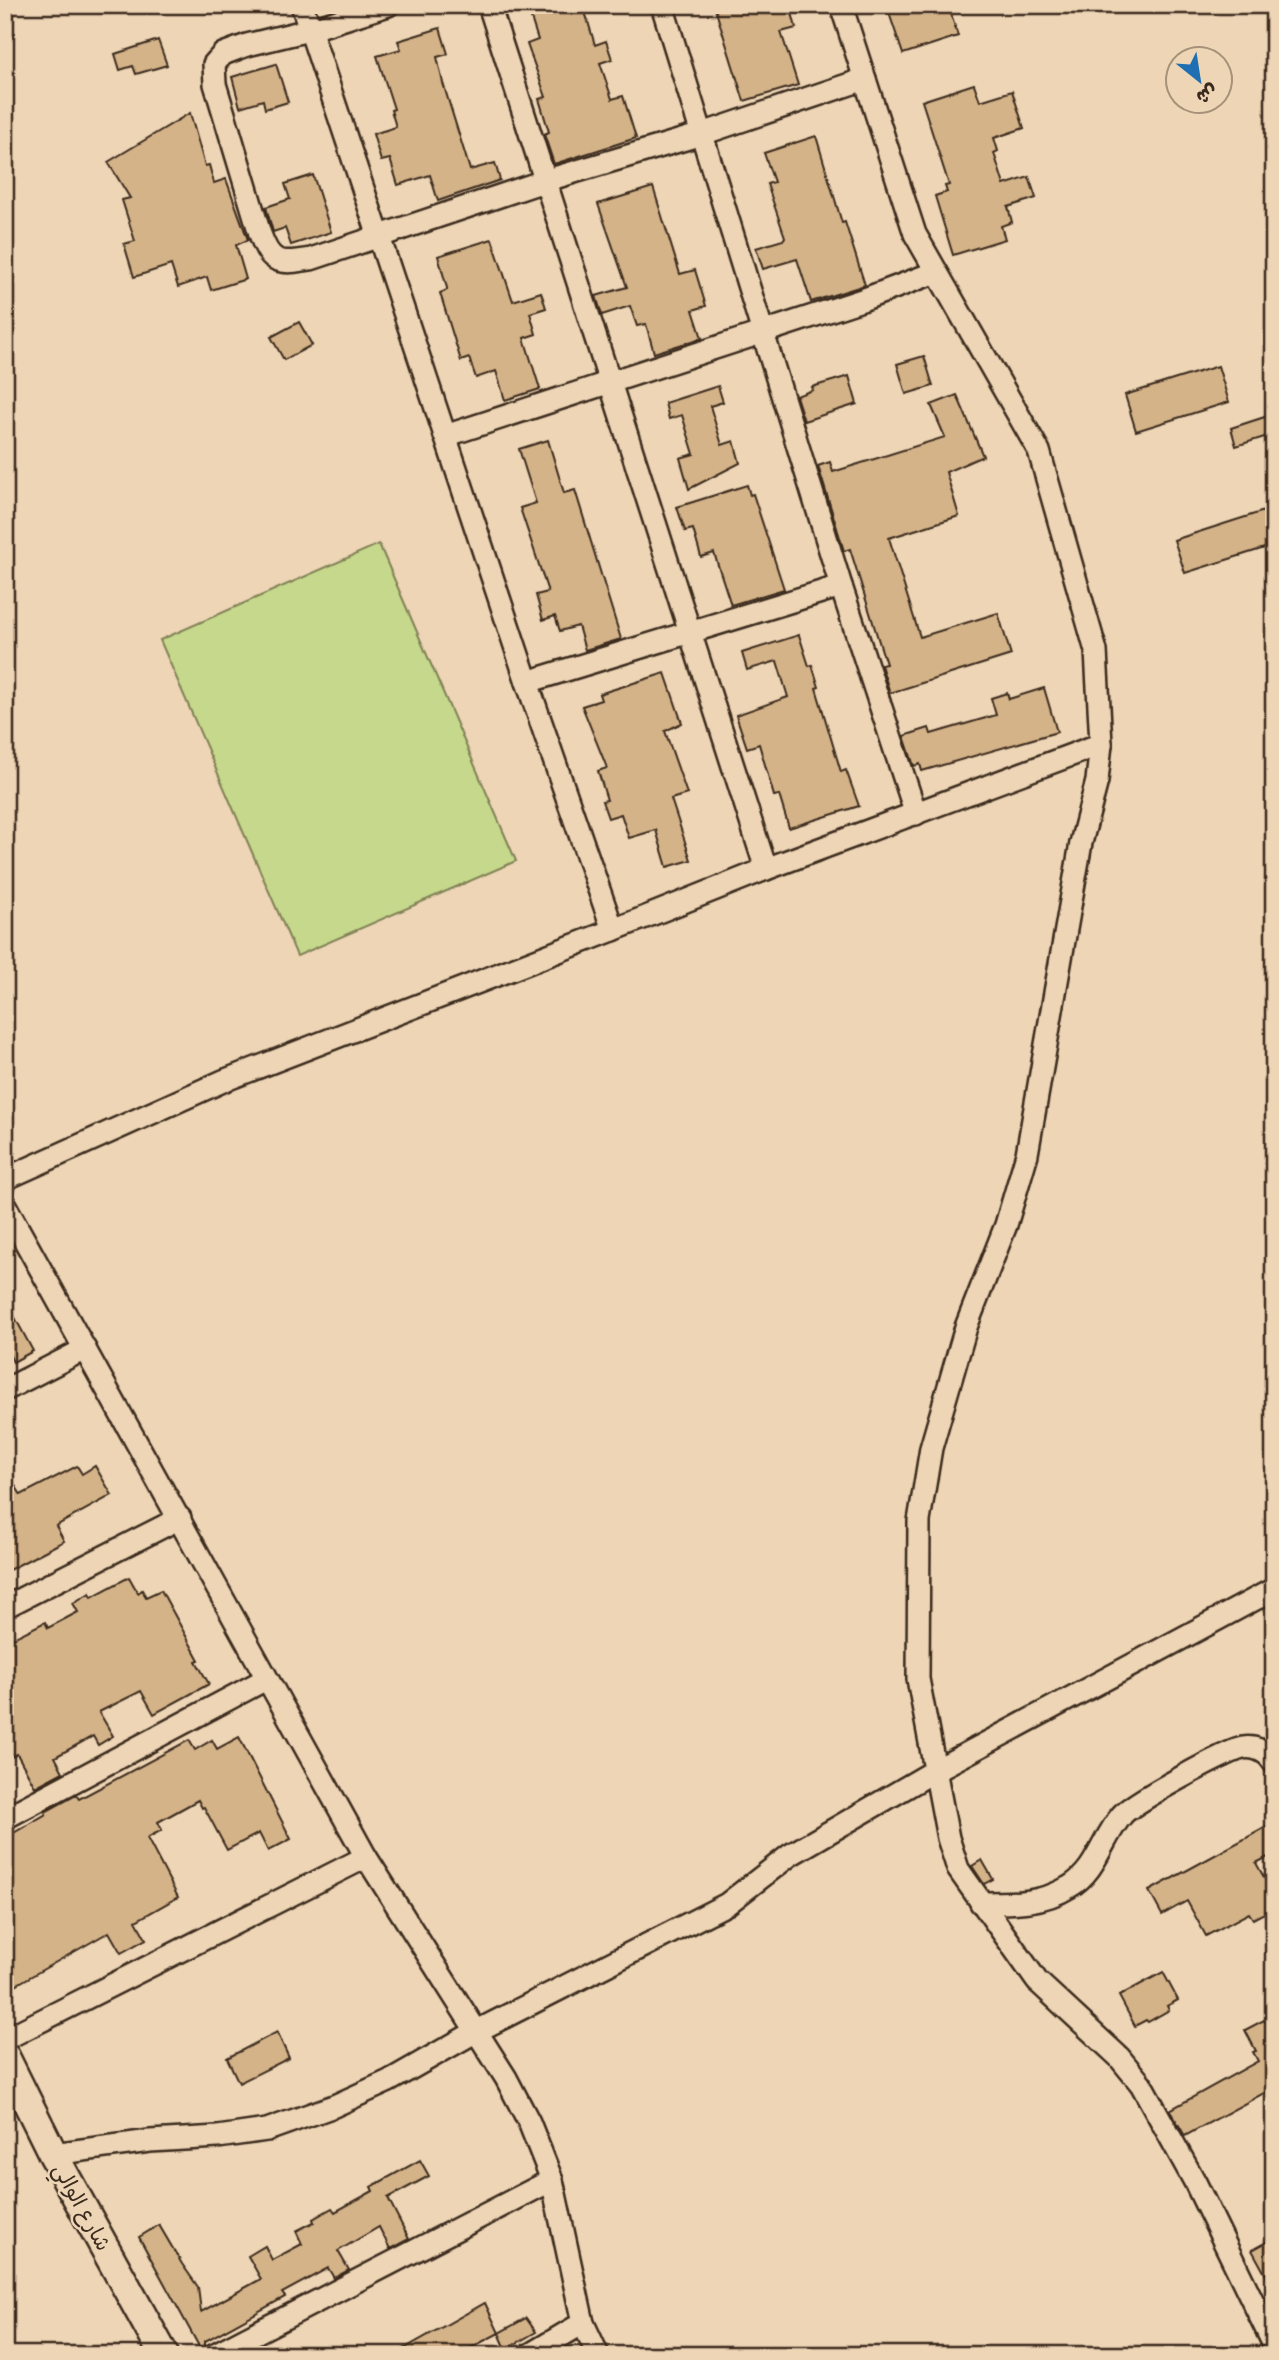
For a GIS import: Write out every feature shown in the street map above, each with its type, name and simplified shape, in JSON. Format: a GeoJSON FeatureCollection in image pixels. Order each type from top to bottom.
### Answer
{"type":"FeatureCollection","features":[{"type":"Feature","properties":{"kind":"main road","name":"شارع الوالي"},"geometry":{"type":"LineString","coordinates":[[5,2057],[53,2154],[164,2355]]}},
{"type":"Feature","properties":{"kind":"street"},"geometry":{"type":"LineString","coordinates":[[302,5],[527,681],[613,930]]}},
{"type":"Feature","properties":{"kind":"street"},"geometry":{"type":"LineString","coordinates":[[388,5],[309,30],[247,45],[223,54],[215,64],[215,84],[260,234],[266,251],[275,261],[290,263],[311,259],[544,181],[702,134],[865,79]]}},
{"type":"Feature","properties":{"kind":"street"},"geometry":{"type":"LineString","coordinates":[[489,5],[766,869]]}},
{"type":"Feature","properties":{"kind":"street"},"geometry":{"type":"LineString","coordinates":[[662,5],[841,586],[916,814]]}},
{"type":"Feature","properties":{"kind":"street"},"geometry":{"type":"LineString","coordinates":[[841,5],[915,234],[1040,452],[1096,651],[1101,744],[1097,781],[1081,843],[1027,1154],[1006,1225],[966,1327],[931,1448],[921,1509],[918,1679],[948,1838],[958,1869],[1037,1981],[1119,2057],[1141,2084],[1195,2182],[1274,2345]]}},
{"type":"Feature","properties":{"kind":"street"},"geometry":{"type":"LineString","coordinates":[[445,436],[862,300],[936,272]]}},
{"type":"Feature","properties":{"kind":"street"},"geometry":{"type":"LineString","coordinates":[[527,681],[841,586]]}},
{"type":"Feature","properties":{"kind":"street"},"geometry":{"type":"LineString","coordinates":[[5,1179],[223,1080],[766,869],[1101,744]]}},
{"type":"Feature","properties":{"kind":"street"},"geometry":{"type":"LineString","coordinates":[[5,1205],[366,1857],[512,2089],[529,2122],[552,2180],[583,2323],[597,2355]]}},
{"type":"Feature","properties":{"kind":"street"},"geometry":{"type":"LineString","coordinates":[[5,1390],[85,1349]]}},
{"type":"Feature","properties":{"kind":"street"},"geometry":{"type":"LineString","coordinates":[[5,1607],[180,1518]]}},
{"type":"Feature","properties":{"kind":"street"},"geometry":{"type":"LineString","coordinates":[[53,2154],[150,2141],[218,2137],[267,2130],[334,2106],[389,2081],[475,2032],[727,1904],[790,1855],[936,1770],[1274,1590]]}},
{"type":"Feature","properties":{"kind":"street"},"geometry":{"type":"LineString","coordinates":[[5,1818],[266,1679]]}},
{"type":"Feature","properties":{"kind":"street"},"geometry":{"type":"LineString","coordinates":[[981,1903],[1019,1903],[1044,1899],[1071,1887],[1090,1870],[1124,1812],[1218,1757],[1240,1748],[1253,1747],[1269,1756],[1274,1763]]}},
{"type":"Feature","properties":{"kind":"street"},"geometry":{"type":"LineString","coordinates":[[5,2039],[366,1857]]}},
{"type":"Feature","properties":{"kind":"street"},"geometry":{"type":"LineString","coordinates":[[213,2355],[552,2180]]}},
{"type":"Feature","properties":{"kind":"street"},"geometry":{"type":"LineString","coordinates":[[529,2355],[583,2323]]}},
{"type":"Feature","properties":{"kind":"green space"},"geometry":{"type":"Polygon","coordinates":[[[379,544],[516,861],[297,956],[160,640],[379,544]]]}},
{"type":"Feature","properties":{"kind":"building"},"geometry":{"type":"Polygon","coordinates":[[[537,5],[583,5],[595,45],[606,41],[612,59],[600,63],[612,99],[623,96],[636,138],[554,164],[544,134],[549,132],[539,99],[546,97],[527,44],[538,40],[530,15],[539,13],[537,5]]]}},
{"type":"Feature","properties":{"kind":"building"},"geometry":{"type":"Polygon","coordinates":[[[714,5],[790,5],[796,28],[781,32],[798,85],[744,101],[714,5]]]}},
{"type":"Feature","properties":{"kind":"building"},"geometry":{"type":"Polygon","coordinates":[[[903,5],[948,5],[958,36],[903,54],[888,10],[903,5]]]}},
{"type":"Feature","properties":{"kind":"building"},"geometry":{"type":"Polygon","coordinates":[[[440,28],[448,54],[437,57],[470,170],[495,163],[500,180],[438,201],[430,175],[398,185],[390,159],[381,161],[373,134],[396,127],[391,110],[394,109],[377,56],[401,49],[398,41],[440,28]]]}},
{"type":"Feature","properties":{"kind":"building"},"geometry":{"type":"Polygon","coordinates":[[[158,40],[167,65],[136,74],[133,66],[120,70],[115,54],[158,40]]]}},
{"type":"Feature","properties":{"kind":"building"},"geometry":{"type":"Polygon","coordinates":[[[276,64],[288,102],[265,109],[263,100],[240,107],[232,77],[276,64]]]}},
{"type":"Feature","properties":{"kind":"building"},"geometry":{"type":"Polygon","coordinates":[[[974,84],[980,101],[1012,91],[1024,128],[994,138],[998,151],[994,153],[1004,185],[1029,177],[1036,198],[1008,207],[1012,222],[1001,226],[1005,239],[953,255],[935,196],[947,192],[945,186],[949,185],[922,101],[974,84]]]}},
{"type":"Feature","properties":{"kind":"building"},"geometry":{"type":"Polygon","coordinates":[[[190,113],[205,166],[209,165],[214,183],[226,179],[248,240],[236,245],[246,279],[211,290],[207,277],[178,287],[171,265],[134,277],[124,244],[135,241],[122,200],[130,198],[108,162],[190,113]]]}},
{"type":"Feature","properties":{"kind":"building"},"geometry":{"type":"Polygon","coordinates":[[[816,136],[842,223],[845,222],[865,285],[811,302],[797,259],[763,269],[756,248],[785,237],[767,184],[774,182],[764,153],[816,136]]]}},
{"type":"Feature","properties":{"kind":"building"},"geometry":{"type":"Polygon","coordinates":[[[313,175],[331,232],[291,245],[285,228],[273,232],[266,207],[290,199],[285,184],[313,175]]]}},
{"type":"Feature","properties":{"kind":"building"},"geometry":{"type":"Polygon","coordinates":[[[653,187],[680,274],[695,270],[706,306],[693,310],[702,338],[654,353],[646,324],[637,326],[630,306],[602,315],[596,296],[627,287],[598,204],[653,187]]]}},
{"type":"Feature","properties":{"kind":"building"},"geometry":{"type":"Polygon","coordinates":[[[492,239],[513,301],[541,292],[546,308],[530,313],[536,334],[524,338],[540,389],[505,400],[496,371],[476,378],[469,358],[461,361],[440,293],[447,288],[438,256],[492,239]]]}},
{"type":"Feature","properties":{"kind":"building"},"geometry":{"type":"Polygon","coordinates":[[[299,322],[312,345],[284,360],[271,337],[299,322]]]}},
{"type":"Feature","properties":{"kind":"building"},"geometry":{"type":"Polygon","coordinates":[[[924,356],[933,386],[906,394],[897,364],[924,356]]]}},
{"type":"Feature","properties":{"kind":"building"},"geometry":{"type":"Polygon","coordinates":[[[1218,366],[1229,402],[1136,431],[1125,395],[1218,366]]]}},
{"type":"Feature","properties":{"kind":"building"},"geometry":{"type":"Polygon","coordinates":[[[849,376],[857,404],[804,421],[796,396],[813,390],[812,387],[849,376]]]}},
{"type":"Feature","properties":{"kind":"building"},"geometry":{"type":"Polygon","coordinates":[[[718,386],[723,402],[710,406],[722,445],[734,441],[740,463],[689,489],[680,458],[694,454],[682,415],[669,419],[665,403],[718,386]]]}},
{"type":"Feature","properties":{"kind":"building"},"geometry":{"type":"Polygon","coordinates":[[[957,395],[983,456],[946,472],[959,516],[889,538],[920,637],[998,613],[1011,655],[890,693],[881,665],[886,664],[850,549],[844,551],[818,466],[830,462],[833,472],[945,437],[931,405],[957,395]]]}},
{"type":"Feature","properties":{"kind":"building"},"geometry":{"type":"Polygon","coordinates":[[[1274,414],[1274,434],[1236,446],[1231,428],[1274,414]]]}},
{"type":"Feature","properties":{"kind":"building"},"geometry":{"type":"Polygon","coordinates":[[[548,440],[564,493],[575,490],[621,639],[585,650],[578,626],[560,631],[555,616],[543,620],[536,595],[548,592],[520,508],[536,503],[519,449],[548,440]]]}},
{"type":"Feature","properties":{"kind":"building"},"geometry":{"type":"Polygon","coordinates":[[[747,485],[750,495],[753,494],[784,589],[731,605],[714,553],[701,557],[693,529],[685,531],[677,507],[747,485]]]}},
{"type":"Feature","properties":{"kind":"building"},"geometry":{"type":"Polygon","coordinates":[[[1264,511],[1274,545],[1185,573],[1174,540],[1264,511]]]}},
{"type":"Feature","properties":{"kind":"building"},"geometry":{"type":"Polygon","coordinates":[[[799,635],[819,687],[816,688],[841,772],[846,770],[859,806],[789,828],[779,795],[774,796],[759,744],[747,748],[736,715],[788,697],[777,661],[747,670],[742,653],[799,635]]]}},
{"type":"Feature","properties":{"kind":"building"},"geometry":{"type":"Polygon","coordinates":[[[665,673],[682,723],[665,731],[687,794],[671,799],[691,860],[667,867],[656,830],[629,838],[621,814],[608,818],[602,801],[607,800],[598,771],[607,768],[582,706],[601,700],[599,694],[665,673]]]}},
{"type":"Feature","properties":{"kind":"building"},"geometry":{"type":"Polygon","coordinates":[[[1044,688],[1057,732],[922,771],[920,764],[914,766],[904,736],[929,728],[931,734],[996,715],[991,698],[1007,693],[1009,699],[1044,688]]]}},
{"type":"Feature","properties":{"kind":"building"},"geometry":{"type":"Polygon","coordinates":[[[5,1299],[33,1351],[13,1362],[5,1346],[5,1299]]]}},
{"type":"Feature","properties":{"kind":"building"},"geometry":{"type":"Polygon","coordinates":[[[77,1466],[82,1474],[95,1466],[112,1495],[56,1526],[64,1541],[5,1572],[5,1469],[21,1495],[77,1466]]]}},
{"type":"Feature","properties":{"kind":"building"},"geometry":{"type":"Polygon","coordinates":[[[129,1577],[138,1593],[142,1590],[146,1597],[161,1590],[209,1684],[154,1714],[141,1691],[99,1712],[113,1736],[98,1745],[93,1736],[55,1757],[63,1772],[35,1787],[17,1754],[5,1761],[5,1642],[45,1622],[48,1628],[78,1612],[73,1603],[90,1593],[92,1597],[129,1577]]]}},
{"type":"Feature","properties":{"kind":"building"},"geometry":{"type":"Polygon","coordinates":[[[239,1737],[291,1839],[268,1851],[259,1833],[227,1850],[198,1800],[158,1822],[162,1830],[147,1838],[178,1897],[136,1921],[146,1939],[121,1953],[109,1932],[14,1986],[5,1970],[5,1854],[12,1850],[5,1838],[76,1795],[79,1799],[189,1740],[195,1750],[212,1740],[217,1749],[239,1737]]]}},
{"type":"Feature","properties":{"kind":"building"},"geometry":{"type":"Polygon","coordinates":[[[1268,1826],[1274,1837],[1274,1854],[1256,1863],[1274,1895],[1274,1908],[1253,1919],[1249,1913],[1206,1936],[1187,1901],[1162,1915],[1149,1891],[1268,1826]]]}},
{"type":"Feature","properties":{"kind":"building"},"geometry":{"type":"Polygon","coordinates":[[[982,1860],[993,1879],[984,1884],[972,1866],[982,1860]]]}},
{"type":"Feature","properties":{"kind":"building"},"geometry":{"type":"Polygon","coordinates":[[[1163,1972],[1178,2000],[1167,2006],[1169,2010],[1135,2026],[1119,1996],[1163,1972]]]}},
{"type":"Feature","properties":{"kind":"building"},"geometry":{"type":"Polygon","coordinates":[[[1264,2020],[1274,2037],[1274,2090],[1273,2088],[1185,2136],[1170,2110],[1258,2061],[1245,2030],[1264,2020]]]}},
{"type":"Feature","properties":{"kind":"building"},"geometry":{"type":"Polygon","coordinates":[[[277,2032],[289,2058],[239,2083],[227,2058],[277,2032]]]}},
{"type":"Feature","properties":{"kind":"building"},"geometry":{"type":"Polygon","coordinates":[[[420,2160],[429,2176],[388,2198],[409,2239],[390,2249],[379,2227],[338,2251],[349,2270],[334,2278],[328,2268],[282,2293],[285,2297],[205,2341],[201,2350],[139,2237],[159,2225],[198,2287],[201,2312],[261,2279],[248,2256],[265,2246],[272,2260],[302,2244],[296,2231],[314,2222],[313,2219],[332,2208],[335,2212],[373,2191],[371,2187],[420,2160]]]}},
{"type":"Feature","properties":{"kind":"building"},"geometry":{"type":"Polygon","coordinates":[[[1274,2238],[1274,2290],[1252,2250],[1274,2238]]]}},
{"type":"Feature","properties":{"kind":"building"},"geometry":{"type":"Polygon","coordinates":[[[485,2303],[499,2333],[457,2355],[393,2355],[485,2303]]]}},
{"type":"Feature","properties":{"kind":"building"},"geometry":{"type":"Polygon","coordinates":[[[526,2318],[536,2332],[506,2349],[499,2333],[526,2318]]]}}]}
